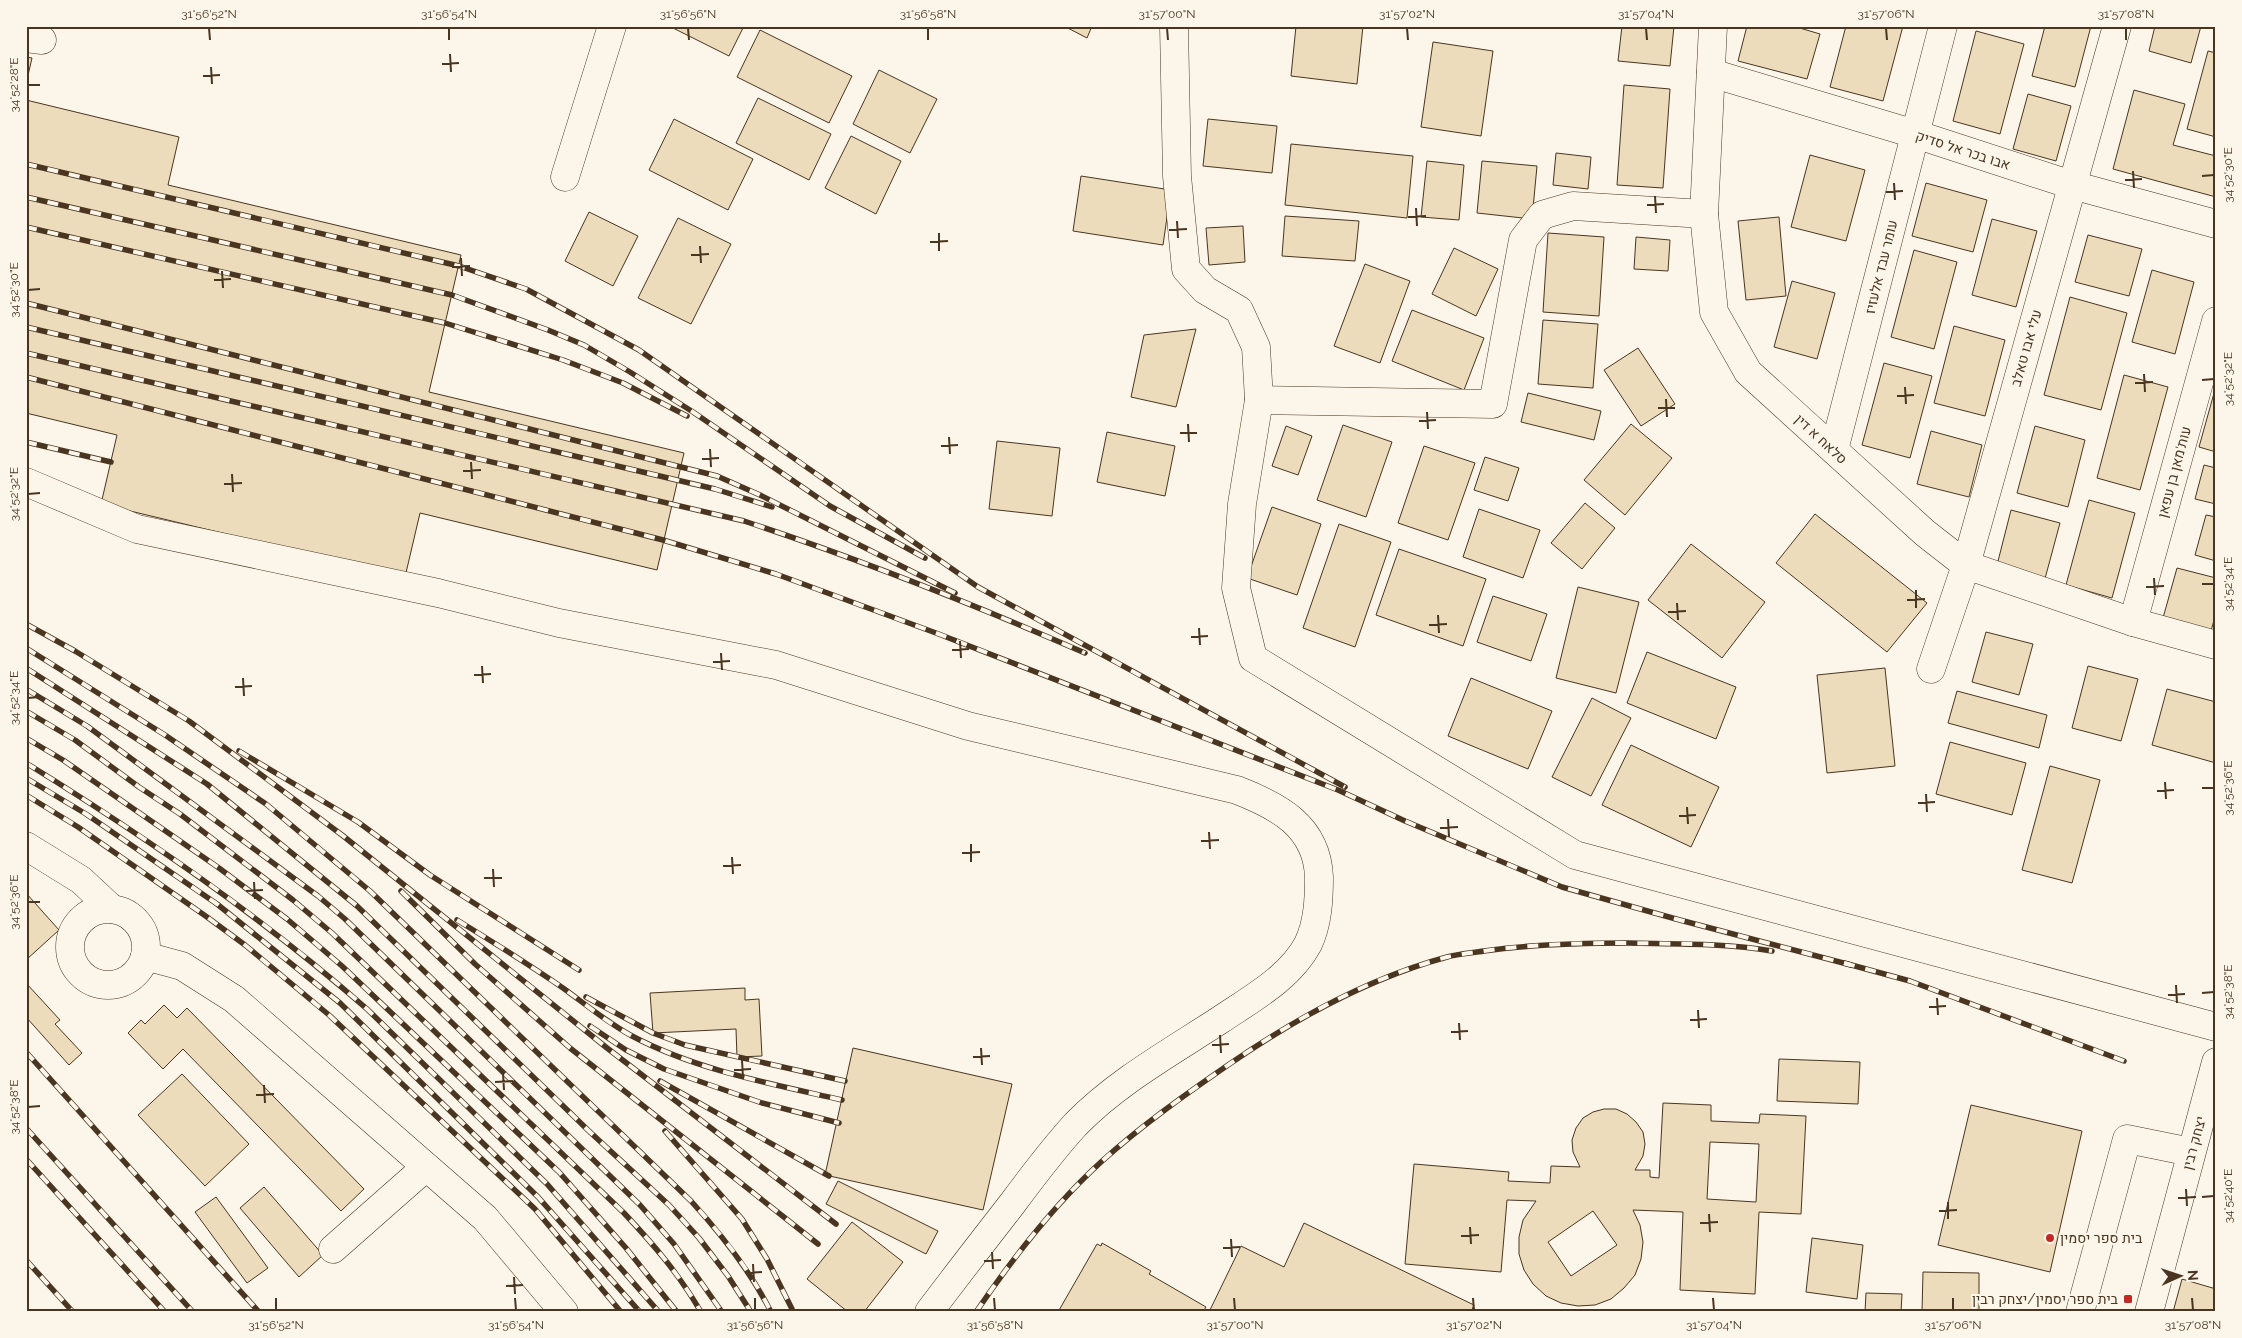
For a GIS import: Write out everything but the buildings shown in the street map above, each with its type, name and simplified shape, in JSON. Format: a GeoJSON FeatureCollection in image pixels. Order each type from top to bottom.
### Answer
{"type":"FeatureCollection","features":[{"type":"Feature","properties":{"kind":"street"},"geometry":{"type":"LineString","coordinates":[[565,177],[612,26]]}},
{"type":"Feature","properties":{"kind":"street"},"geometry":{"type":"LineString","coordinates":[[1174,26],[1177,176],[1186,269],[1205,290],[1239,310],[1256,347],[1259,400],[1242,504],[1236,588],[1253,658],[1575,854],[2216,1027]]}},
{"type":"Feature","properties":{"kind":"street","name":"סלאח א דין"},"geometry":{"type":"LineString","coordinates":[[1713,26],[1704,214],[1714,312],[1748,372],[1925,533],[1966,565],[2132,622],[2216,645]]}},
{"type":"Feature","properties":{"kind":"street","name":"עומר עבד אלעזיז"},"geometry":{"type":"LineString","coordinates":[[1834,450],[1943,26]]}},
{"type":"Feature","properties":{"kind":"street","name":"עלי אבו טאלב"},"geometry":{"type":"LineString","coordinates":[[1931,669],[1966,565],[2117,26]]}},
{"type":"Feature","properties":{"kind":"street","name":"אבו בכר אל סדיק"},"geometry":{"type":"LineString","coordinates":[[1711,73],[1915,134],[2072,185],[2216,224]]}},
{"type":"Feature","properties":{"kind":"street"},"geometry":{"type":"LineString","coordinates":[[1259,400],[1493,404],[1523,240],[1542,215],[1573,206],[1704,214]]}},
{"type":"Feature","properties":{"kind":"street","name":"עות'מאן בן עפאן"},"geometry":{"type":"LineString","coordinates":[[2132,622],[2216,321]]}},
{"type":"Feature","properties":{"kind":"street"},"geometry":{"type":"LineString","coordinates":[[26,482],[137,530],[438,593],[559,623],[776,665],[968,726],[1237,790],[1268,802],[1292,818],[1310,841],[1318,870],[1320,898],[1315,923],[1308,943],[1301,954],[1286,972],[1262,993],[1138,1074],[1076,1124],[1036,1171],[929,1312]]}},
{"type":"Feature","properties":{"kind":"street"},"geometry":{"type":"LineString","coordinates":[[26,846],[81,880],[112,909]]}},
{"type":"Feature","properties":{"kind":"street"},"geometry":{"type":"LineString","coordinates":[[112,909],[124,912],[135,920],[143,931],[146,944],[145,956],[140,968],[131,978],[120,984],[107,986],[86,978],[76,968],[71,956],[70,946],[76,928],[90,914],[98,910],[112,909]]}},
{"type":"Feature","properties":{"kind":"street"},"geometry":{"type":"LineString","coordinates":[[145,956],[182,966],[234,999],[484,1218],[564,1312]]}},
{"type":"Feature","properties":{"kind":"street","name":"יצחק רבין"},"geometry":{"type":"LineString","coordinates":[[2149,1312],[2216,1062]]}},
{"type":"Feature","properties":{"kind":"street"},"geometry":{"type":"LineString","coordinates":[[2080,1312],[2127,1139],[2191,1152]]}},
{"type":"Feature","properties":{"kind":"street"},"geometry":{"type":"LineString","coordinates":[[333,1249],[426,1167]]}},
{"type":"Feature","properties":{"kind":"railway"},"geometry":{"type":"LineString","coordinates":[[26,164],[459,266],[526,289],[639,350],[978,587],[1345,787]]}},
{"type":"Feature","properties":{"kind":"railway"},"geometry":{"type":"LineString","coordinates":[[26,197],[452,295],[548,330],[584,345],[630,372],[693,412],[830,506],[925,558]]}},
{"type":"Feature","properties":{"kind":"railway"},"geometry":{"type":"LineString","coordinates":[[26,227],[445,323],[563,360],[623,383],[687,416]]}},
{"type":"Feature","properties":{"kind":"railway"},"geometry":{"type":"LineString","coordinates":[[26,303],[717,476],[760,495],[955,593]]}},
{"type":"Feature","properties":{"kind":"railway"},"geometry":{"type":"LineString","coordinates":[[26,327],[715,489],[772,507]]}},
{"type":"Feature","properties":{"kind":"railway"},"geometry":{"type":"LineString","coordinates":[[26,353],[744,521],[916,583],[1085,653]]}},
{"type":"Feature","properties":{"kind":"railway"},"geometry":{"type":"LineString","coordinates":[[26,377],[663,540],[776,574],[936,633],[1338,790],[1405,821],[1562,887],[1851,965]]}},
{"type":"Feature","properties":{"kind":"railway"},"geometry":{"type":"LineString","coordinates":[[26,442],[111,462]]}},
{"type":"Feature","properties":{"kind":"railway"},"geometry":{"type":"LineString","coordinates":[[26,624],[75,651],[189,721],[342,835],[607,1048],[836,1224]]}},
{"type":"Feature","properties":{"kind":"railway"},"geometry":{"type":"LineString","coordinates":[[26,648],[165,735],[266,804],[370,891],[691,1201],[735,1254],[771,1312]]}},
{"type":"Feature","properties":{"kind":"railway"},"geometry":{"type":"LineString","coordinates":[[26,668],[207,784],[357,906],[591,1133],[669,1205],[699,1238],[728,1276],[751,1312]]}},
{"type":"Feature","properties":{"kind":"railway"},"geometry":{"type":"LineString","coordinates":[[26,689],[87,726],[318,896],[345,919],[640,1205],[674,1244],[722,1312]]}},
{"type":"Feature","properties":{"kind":"railway"},"geometry":{"type":"LineString","coordinates":[[26,711],[75,740],[139,787],[180,814],[293,900],[332,933],[624,1213],[666,1260],[701,1312]]}},
{"type":"Feature","properties":{"kind":"railway"},"geometry":{"type":"LineString","coordinates":[[26,738],[63,760],[219,868],[287,919],[342,966],[559,1172],[626,1248],[677,1312]]}},
{"type":"Feature","properties":{"kind":"railway"},"geometry":{"type":"LineString","coordinates":[[239,751],[358,822],[430,875],[579,970]]}},
{"type":"Feature","properties":{"kind":"railway"},"geometry":{"type":"LineString","coordinates":[[26,763],[202,879],[286,942],[367,1009],[547,1184],[659,1312]]}},
{"type":"Feature","properties":{"kind":"railway"},"geometry":{"type":"LineString","coordinates":[[26,778],[86,814],[217,904],[340,1003],[538,1197],[640,1312]]}},
{"type":"Feature","properties":{"kind":"railway"},"geometry":{"type":"LineString","coordinates":[[26,795],[78,827],[207,917],[245,945],[329,1015],[535,1209],[621,1312]]}},
{"type":"Feature","properties":{"kind":"railway"},"geometry":{"type":"LineString","coordinates":[[401,891],[475,964],[570,1048],[818,1244]]}},
{"type":"Feature","properties":{"kind":"railway"},"geometry":{"type":"LineString","coordinates":[[457,920],[550,979],[614,1025],[657,1048],[735,1075],[842,1100]]}},
{"type":"Feature","properties":{"kind":"railway"},"geometry":{"type":"LineString","coordinates":[[976,1312],[1004,1272],[1050,1214],[1117,1148],[1181,1098],[1256,1046],[1308,1015],[1362,988],[1390,976],[1447,957],[1520,947],[1556,944],[1628,943],[1719,945],[1772,951]]}},
{"type":"Feature","properties":{"kind":"railway"},"geometry":{"type":"LineString","coordinates":[[1844,963],[1910,981],[2124,1061]]}},
{"type":"Feature","properties":{"kind":"railway"},"geometry":{"type":"LineString","coordinates":[[586,997],[653,1033],[685,1045],[845,1081]]}},
{"type":"Feature","properties":{"kind":"railway"},"geometry":{"type":"LineString","coordinates":[[590,1026],[626,1050],[664,1069],[762,1103],[839,1123]]}},
{"type":"Feature","properties":{"kind":"railway"},"geometry":{"type":"LineString","coordinates":[[26,1052],[259,1312]]}},
{"type":"Feature","properties":{"kind":"railway"},"geometry":{"type":"LineString","coordinates":[[660,1081],[829,1176]]}},
{"type":"Feature","properties":{"kind":"railway"},"geometry":{"type":"LineString","coordinates":[[26,1128],[193,1312]]}},
{"type":"Feature","properties":{"kind":"railway"},"geometry":{"type":"LineString","coordinates":[[665,1131],[742,1219],[767,1259],[792,1309]]}},
{"type":"Feature","properties":{"kind":"railway"},"geometry":{"type":"LineString","coordinates":[[26,1159],[165,1312]]}},
{"type":"Feature","properties":{"kind":"railway"},"geometry":{"type":"LineString","coordinates":[[26,1260],[73,1312]]}},
{"type":"Feature","properties":{"kind":"place","name":"בית ספר יסמין"},"geometry":{"type":"Point","coordinates":[2050,1238]}},
{"type":"Feature","properties":{"kind":"place","name":"בית ספר יסמין/יצחק רבין"},"geometry":{"type":"Point","coordinates":[2128,1299]}}]}
